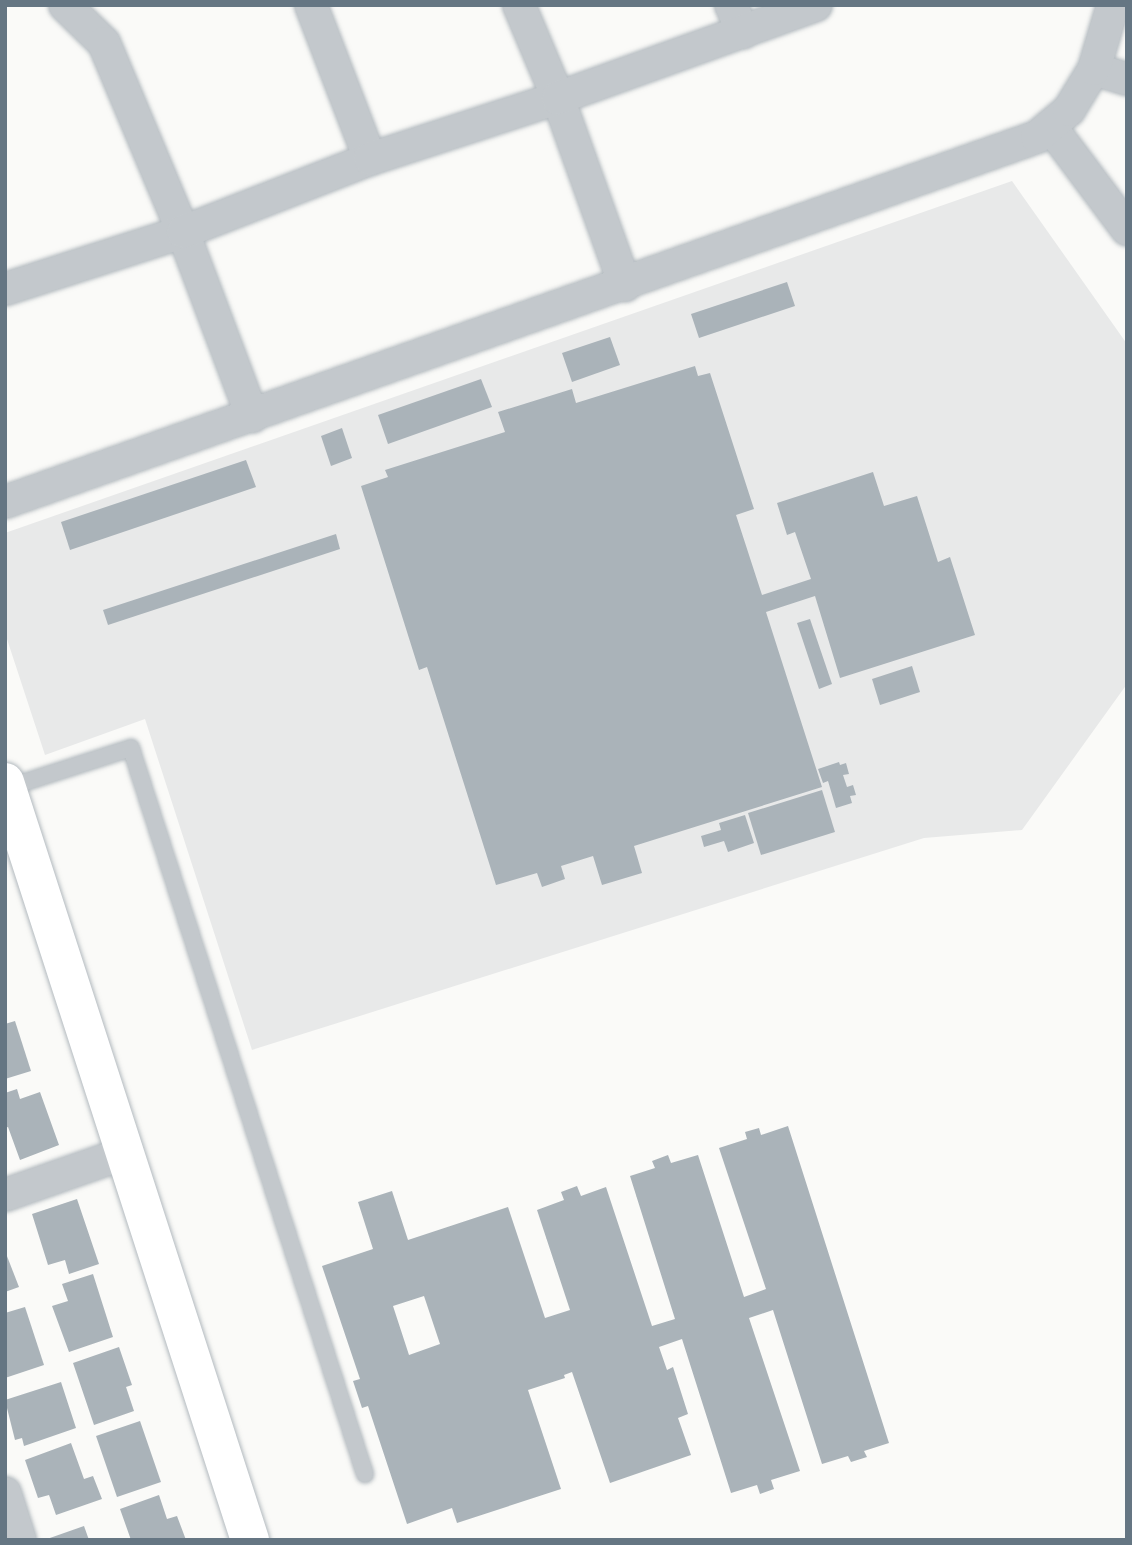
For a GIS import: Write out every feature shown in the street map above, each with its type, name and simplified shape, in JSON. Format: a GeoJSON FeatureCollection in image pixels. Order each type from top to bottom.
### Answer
{"type":"FeatureCollection","features":[{"type":"Feature","properties":{"kind":"street"},"geometry":{"type":"LineString","coordinates":[[65,5],[104,43],[183,232],[252,416]]}},
{"type":"Feature","properties":{"kind":"street"},"geometry":{"type":"LineString","coordinates":[[311,5],[370,159]]}},
{"type":"Feature","properties":{"kind":"street"},"geometry":{"type":"LineString","coordinates":[[519,5],[558,98],[625,285]]}},
{"type":"Feature","properties":{"kind":"street"},"geometry":{"type":"LineString","coordinates":[[5,289],[183,232],[370,159],[558,98],[737,18],[817,5]]}},
{"type":"Feature","properties":{"kind":"street"},"geometry":{"type":"LineString","coordinates":[[5,502],[625,285],[1037,137],[1069,110],[1094,69],[1113,5]]}},
{"type":"Feature","properties":{"kind":"street"},"geometry":{"type":"LineString","coordinates":[[1094,69],[1127,79]]}},
{"type":"Feature","properties":{"kind":"street"},"geometry":{"type":"LineString","coordinates":[[1050,126],[1127,229]]}},
{"type":"Feature","properties":{"kind":"street"},"geometry":{"type":"LineString","coordinates":[[6,785],[250,1540]]}},
{"type":"Feature","properties":{"kind":"street"},"geometry":{"type":"LineString","coordinates":[[5,1195],[125,1153]]}},
{"type":"Feature","properties":{"kind":"street"},"geometry":{"type":"LineString","coordinates":[[5,1493],[20,1540]]}},
{"type":"Feature","properties":{"kind":"lane"},"geometry":{"type":"LineString","coordinates":[[6,785],[131,748],[365,1474]]}},
{"type":"Feature","properties":{"kind":"shaded area"},"geometry":{"type":"Polygon","coordinates":[[[1012,181],[1127,344],[1127,684],[1022,830],[924,838],[252,1050],[145,719],[45,755],[5,633],[5,533],[1012,181]]]}},
{"type":"Feature","properties":{"kind":"building"},"geometry":{"type":"Polygon","coordinates":[[[787,282],[795,306],[699,338],[691,314],[787,282]]]}},
{"type":"Feature","properties":{"kind":"building"},"geometry":{"type":"Polygon","coordinates":[[[610,337],[620,365],[572,382],[562,353],[610,337]]]}},
{"type":"Feature","properties":{"kind":"building"},"geometry":{"type":"Polygon","coordinates":[[[695,366],[698,376],[710,373],[754,509],[736,515],[762,595],[811,579],[795,532],[787,535],[777,503],[873,472],[884,506],[917,496],[938,562],[950,557],[975,635],[840,678],[815,596],[766,612],[822,787],[634,846],[642,873],[602,885],[593,856],[561,866],[565,879],[542,887],[537,873],[496,885],[427,667],[419,670],[361,486],[388,477],[385,470],[505,432],[498,412],[572,389],[576,403],[695,366]]]}},
{"type":"Feature","properties":{"kind":"building"},"geometry":{"type":"Polygon","coordinates":[[[481,379],[492,407],[388,444],[378,415],[481,379]]]}},
{"type":"Feature","properties":{"kind":"building"},"geometry":{"type":"Polygon","coordinates":[[[342,428],[352,458],[331,466],[321,436],[342,428]]]}},
{"type":"Feature","properties":{"kind":"building"},"geometry":{"type":"Polygon","coordinates":[[[246,460],[256,487],[70,550],[61,522],[246,460]]]}},
{"type":"Feature","properties":{"kind":"building"},"geometry":{"type":"Polygon","coordinates":[[[336,534],[340,549],[108,625],[103,610],[336,534]]]}},
{"type":"Feature","properties":{"kind":"building"},"geometry":{"type":"Polygon","coordinates":[[[810,619],[832,684],[819,689],[797,623],[810,619]]]}},
{"type":"Feature","properties":{"kind":"building"},"geometry":{"type":"Polygon","coordinates":[[[912,666],[920,692],[880,705],[872,679],[912,666]]]}},
{"type":"Feature","properties":{"kind":"building"},"geometry":{"type":"Polygon","coordinates":[[[839,762],[840,765],[846,763],[849,774],[843,775],[847,787],[853,785],[856,795],[850,796],[852,803],[836,808],[828,781],[823,783],[818,769],[839,762]]]}},
{"type":"Feature","properties":{"kind":"building"},"geometry":{"type":"Polygon","coordinates":[[[822,790],[835,832],[761,855],[748,813],[822,790]]]}},
{"type":"Feature","properties":{"kind":"building"},"geometry":{"type":"Polygon","coordinates":[[[745,815],[754,843],[728,852],[724,841],[704,847],[701,836],[721,830],[719,823],[745,815]]]}},
{"type":"Feature","properties":{"kind":"building"},"geometry":{"type":"Polygon","coordinates":[[[15,1021],[31,1071],[5,1079],[5,1024],[15,1021]]]}},
{"type":"Feature","properties":{"kind":"building"},"geometry":{"type":"Polygon","coordinates":[[[17,1089],[20,1099],[40,1092],[59,1145],[20,1160],[8,1127],[5,1128],[5,1093],[17,1089]]]}},
{"type":"Feature","properties":{"kind":"building"},"geometry":{"type":"Polygon","coordinates":[[[788,1126],[889,1443],[864,1451],[867,1457],[851,1462],[848,1456],[822,1464],[773,1310],[749,1318],[800,1471],[771,1480],[774,1489],[760,1494],[757,1485],[731,1493],[682,1339],[659,1347],[667,1370],[673,1367],[688,1414],[678,1418],[691,1455],[610,1483],[572,1372],[564,1375],[565,1378],[528,1390],[561,1489],[457,1523],[452,1508],[407,1524],[368,1406],[362,1408],[353,1381],[360,1379],[322,1266],[373,1249],[358,1202],[392,1191],[408,1240],[508,1207],[545,1318],[570,1310],[537,1210],[564,1200],[561,1192],[577,1186],[581,1196],[606,1187],[652,1326],[675,1319],[630,1176],[655,1168],[652,1161],[668,1155],[671,1163],[698,1155],[744,1297],[766,1289],[719,1148],[747,1139],[745,1132],[759,1128],[761,1135],[788,1126]],[[424,1296],[393,1306],[409,1355],[440,1344],[424,1296]]]}},
{"type":"Feature","properties":{"kind":"building"},"geometry":{"type":"Polygon","coordinates":[[[77,1199],[99,1264],[69,1274],[65,1260],[48,1265],[32,1214],[77,1199]]]}},
{"type":"Feature","properties":{"kind":"building"},"geometry":{"type":"Polygon","coordinates":[[[5,1251],[19,1287],[5,1292],[5,1251]]]}},
{"type":"Feature","properties":{"kind":"building"},"geometry":{"type":"Polygon","coordinates":[[[93,1274],[113,1337],[69,1352],[52,1306],[68,1301],[62,1284],[93,1274]]]}},
{"type":"Feature","properties":{"kind":"building"},"geometry":{"type":"Polygon","coordinates":[[[25,1307],[44,1365],[5,1378],[5,1313],[25,1307]]]}},
{"type":"Feature","properties":{"kind":"building"},"geometry":{"type":"Polygon","coordinates":[[[119,1347],[132,1385],[126,1387],[134,1411],[94,1425],[73,1363],[119,1347]]]}},
{"type":"Feature","properties":{"kind":"building"},"geometry":{"type":"Polygon","coordinates":[[[61,1382],[76,1428],[24,1446],[22,1438],[15,1440],[5,1400],[61,1382]]]}},
{"type":"Feature","properties":{"kind":"building"},"geometry":{"type":"Polygon","coordinates":[[[140,1421],[161,1482],[117,1497],[96,1436],[140,1421]]]}},
{"type":"Feature","properties":{"kind":"building"},"geometry":{"type":"Polygon","coordinates":[[[71,1443],[84,1479],[93,1476],[102,1499],[56,1515],[49,1495],[38,1498],[25,1460],[71,1443]]]}},
{"type":"Feature","properties":{"kind":"building"},"geometry":{"type":"Polygon","coordinates":[[[159,1495],[167,1519],[177,1516],[186,1540],[131,1540],[120,1509],[159,1495]]]}},
{"type":"Feature","properties":{"kind":"building"},"geometry":{"type":"Polygon","coordinates":[[[84,1526],[89,1540],[47,1540],[47,1539],[84,1526]]]}}]}
